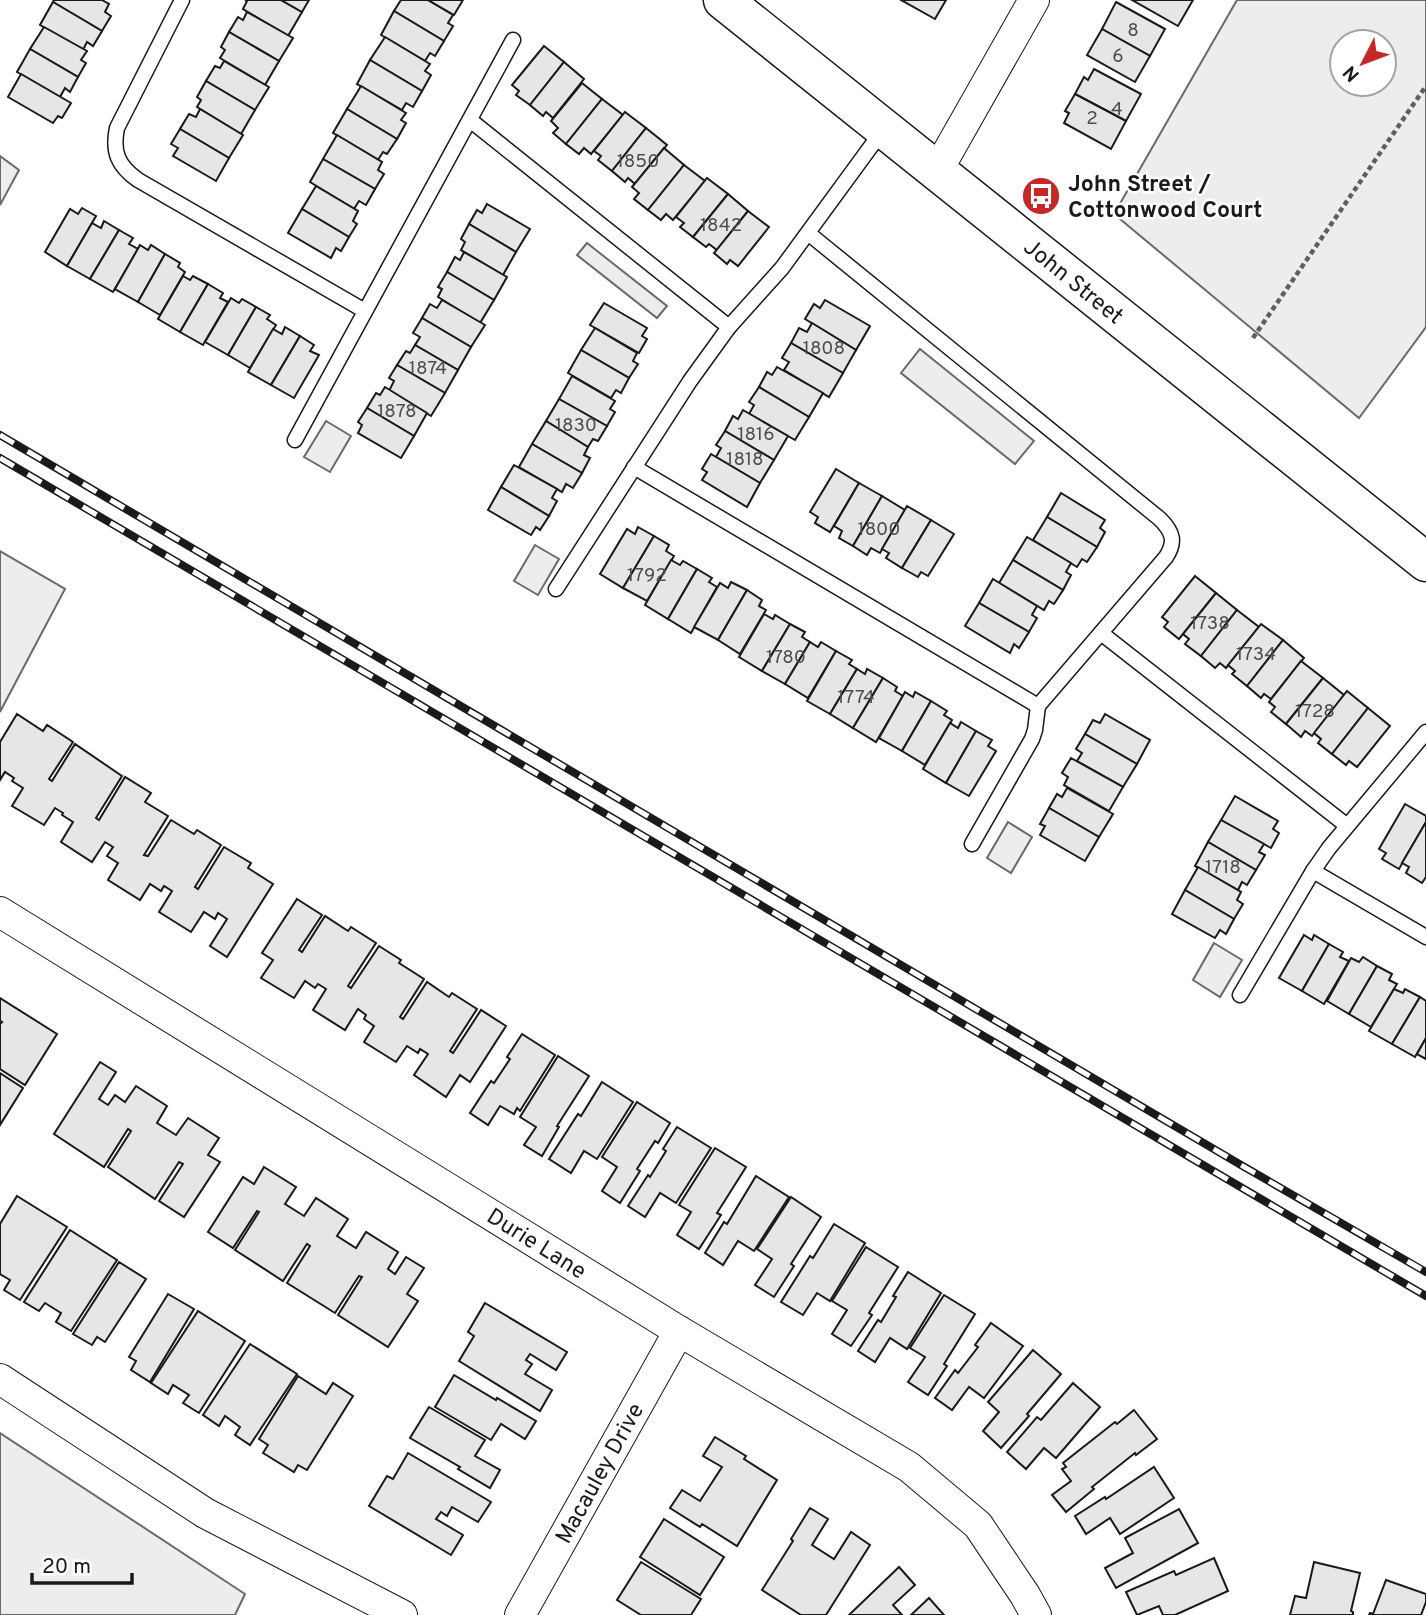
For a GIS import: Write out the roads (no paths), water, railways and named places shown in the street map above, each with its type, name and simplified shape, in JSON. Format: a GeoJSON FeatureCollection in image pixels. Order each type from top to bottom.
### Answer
{"type":"FeatureCollection","features":[{"type":"Feature","properties":{"kind":"main road","name":"John Street"},"geometry":{"type":"LineString","coordinates":[[723,0],[1426,562]]}},
{"type":"Feature","properties":{"kind":"street"},"geometry":{"type":"LineString","coordinates":[[937,172],[1034,0]]}},
{"type":"Feature","properties":{"kind":"street","name":"Durie Lane"},"geometry":{"type":"LineString","coordinates":[[0,912],[679,1331],[909,1467],[978,1525],[1037,1615]]}},
{"type":"Feature","properties":{"kind":"street","name":"Macauley Drive"},"geometry":{"type":"LineString","coordinates":[[520,1615],[679,1331]]}},
{"type":"Feature","properties":{"kind":"street"},"geometry":{"type":"LineString","coordinates":[[0,1379],[205,1513],[402,1615]]}},
{"type":"Feature","properties":{"kind":"lane"},"geometry":{"type":"LineString","coordinates":[[182,0],[117,128],[115,140],[120,162],[127,173],[138,180],[365,312]]}},
{"type":"Feature","properties":{"kind":"lane"},"geometry":{"type":"LineString","coordinates":[[295,440],[513,40]]}},
{"type":"Feature","properties":{"kind":"lane"},"geometry":{"type":"LineString","coordinates":[[470,120],[729,327]]}},
{"type":"Feature","properties":{"kind":"lane"},"geometry":{"type":"LineString","coordinates":[[556,589],[690,382],[729,327],[782,268],[884,128]]}},
{"type":"Feature","properties":{"kind":"lane"},"geometry":{"type":"LineString","coordinates":[[807,233],[1160,519],[1171,531],[1173,538],[1166,557],[1038,706],[1032,739],[972,844]]}},
{"type":"Feature","properties":{"kind":"lane"},"geometry":{"type":"LineString","coordinates":[[634,467],[1038,706]]}},
{"type":"Feature","properties":{"kind":"lane"},"geometry":{"type":"LineString","coordinates":[[1101,632],[1346,825]]}},
{"type":"Feature","properties":{"kind":"lane"},"geometry":{"type":"LineString","coordinates":[[1240,995],[1313,871],[1346,825],[1426,732]]}},
{"type":"Feature","properties":{"kind":"lane"},"geometry":{"type":"LineString","coordinates":[[1313,871],[1426,937]]}},
{"type":"Feature","properties":{"kind":"railway"},"geometry":{"type":"LineString","coordinates":[[0,435],[1426,1272]]}},
{"type":"Feature","properties":{"kind":"railway"},"geometry":{"type":"LineString","coordinates":[[0,458],[1426,1296]]}},
{"type":"Feature","properties":{"kind":"place","name":"John Street / Cottonwood Court"},"geometry":{"type":"Point","coordinates":[1041,196]}}]}
